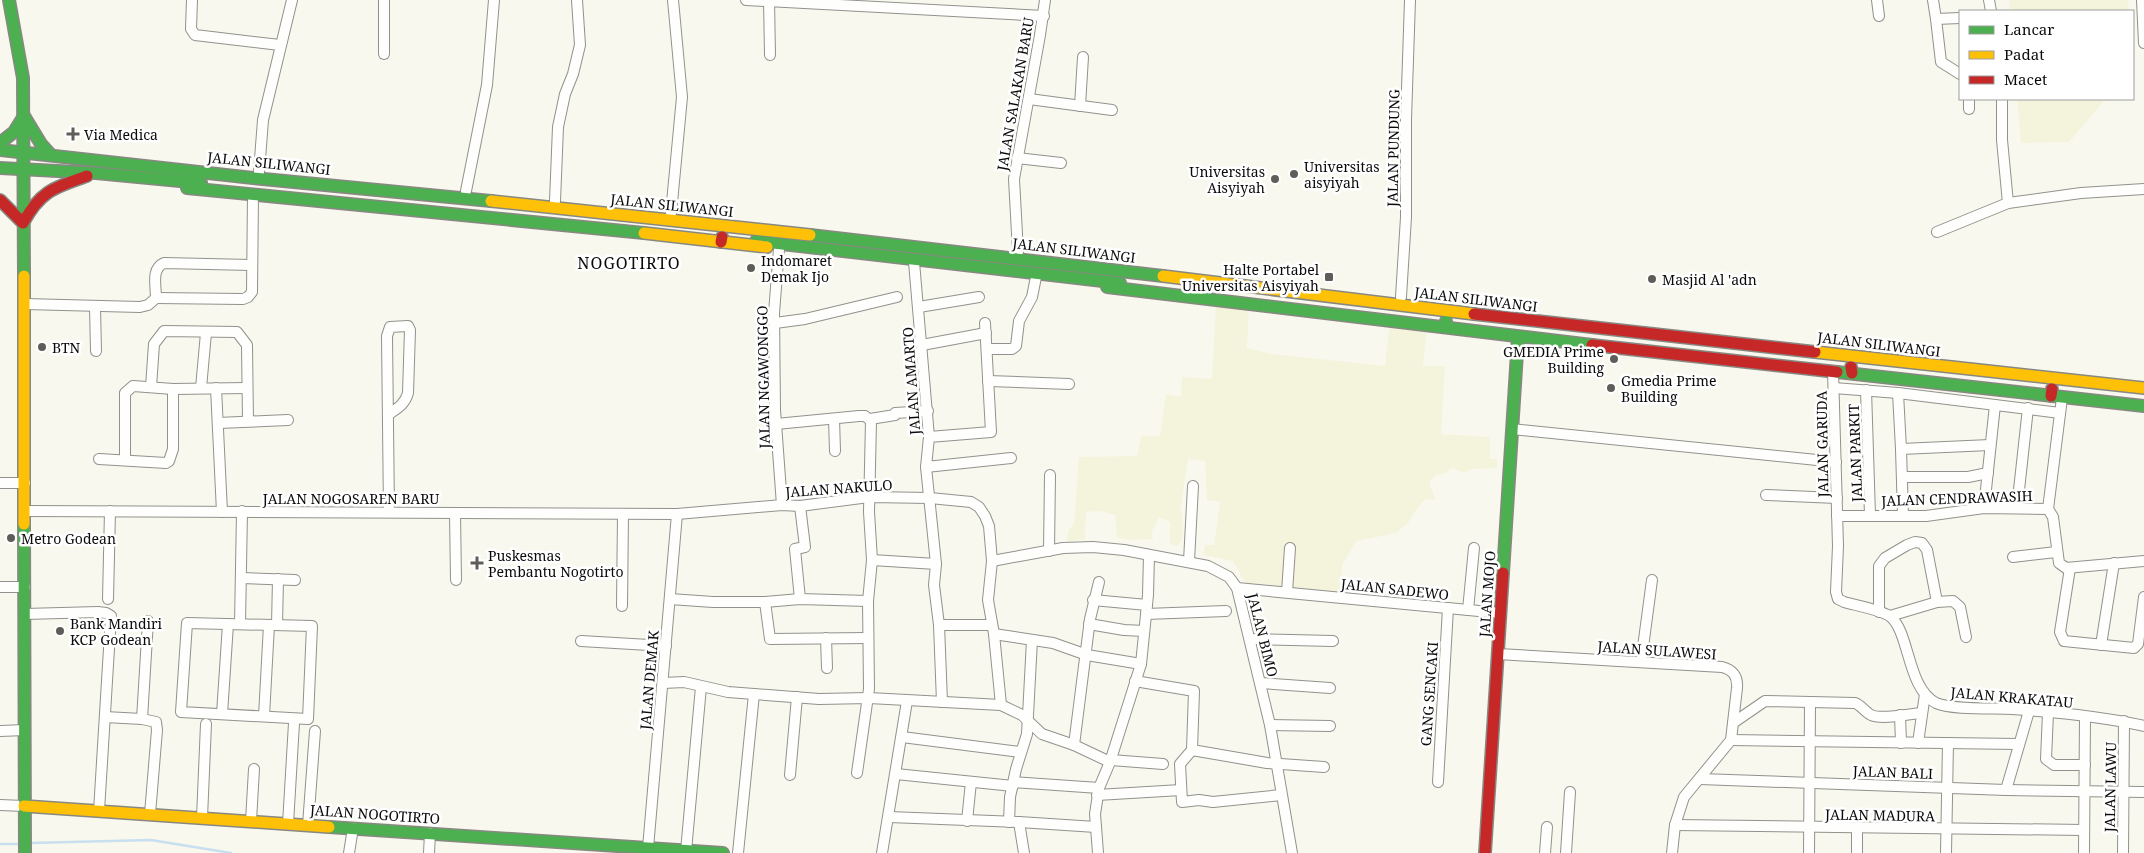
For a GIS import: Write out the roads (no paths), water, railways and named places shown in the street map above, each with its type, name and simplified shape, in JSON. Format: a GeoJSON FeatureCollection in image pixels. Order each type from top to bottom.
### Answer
{"type":"FeatureCollection","features":[{"type":"Feature","properties":{"kind":"main road"},"geometry":{"type":"LineString","coordinates":[[9,0],[23,78],[24,116],[24,853]]}},
{"type":"Feature","properties":{"kind":"main road"},"geometry":{"type":"LineString","coordinates":[[0,143],[14,132],[24,116]]}},
{"type":"Feature","properties":{"kind":"main road"},"geometry":{"type":"LineString","coordinates":[[24,116],[41,144],[50,154]]}},
{"type":"Feature","properties":{"kind":"main road","name":"JALAN SILIWANGI"},"geometry":{"type":"LineString","coordinates":[[0,150],[50,154],[133,170],[253,178],[635,221],[722,222],[951,246],[1481,311],[1837,350],[1934,371],[1959,374],[2144,388]]}},
{"type":"Feature","properties":{"kind":"main road"},"geometry":{"type":"LineString","coordinates":[[722,222],[672,213],[352,179],[140,161],[133,170],[140,181],[152,184],[721,240],[779,249],[914,262],[1168,295],[1446,324],[1518,337],[1834,371],[1851,370],[2144,406]]}},
{"type":"Feature","properties":{"kind":"main road","name":"JALAN SILIWANGI"},"geometry":{"type":"LineString","coordinates":[[0,168],[96,173],[133,170]]}},
{"type":"Feature","properties":{"kind":"main road"},"geometry":{"type":"LineString","coordinates":[[23,223],[31,205],[49,189],[96,173]]}},
{"type":"Feature","properties":{"kind":"main road"},"geometry":{"type":"LineString","coordinates":[[0,200],[23,223]]}},
{"type":"Feature","properties":{"kind":"main road","name":"JALAN SILIWANGI"},"geometry":{"type":"LineString","coordinates":[[635,221],[721,240],[1446,324],[1851,370],[1934,371]]}},
{"type":"Feature","properties":{"kind":"main road"},"geometry":{"type":"LineString","coordinates":[[951,246],[1018,252],[1128,267],[1401,297],[1481,311]]}},
{"type":"Feature","properties":{"kind":"main road","name":"JALAN MOJO"},"geometry":{"type":"LineString","coordinates":[[1485,853],[1518,337]]}},
{"type":"Feature","properties":{"kind":"main road"},"geometry":{"type":"LineString","coordinates":[[1837,350],[2144,380]]}},
{"type":"Feature","properties":{"kind":"main road","name":"JALAN SILIWANGI"},"geometry":{"type":"LineString","coordinates":[[1959,374],[2055,394],[2144,399]]}},
{"type":"Feature","properties":{"kind":"main road","name":"JALAN NOGOTIRTO"},"geometry":{"type":"LineString","coordinates":[[24,806],[723,853]]}},
{"type":"Feature","properties":{"kind":"street"},"geometry":{"type":"LineString","coordinates":[[192,0],[191,29],[195,35],[280,45]]}},
{"type":"Feature","properties":{"kind":"street"},"geometry":{"type":"LineString","coordinates":[[259,172],[264,120],[292,0]]}},
{"type":"Feature","properties":{"kind":"street"},"geometry":{"type":"LineString","coordinates":[[384,0],[384,54]]}},
{"type":"Feature","properties":{"kind":"street"},"geometry":{"type":"LineString","coordinates":[[466,191],[487,85],[494,0]]}},
{"type":"Feature","properties":{"kind":"street"},"geometry":{"type":"LineString","coordinates":[[555,201],[558,127],[564,94],[573,74],[580,45],[577,0]]}},
{"type":"Feature","properties":{"kind":"street"},"geometry":{"type":"LineString","coordinates":[[672,213],[682,97],[674,0]]}},
{"type":"Feature","properties":{"kind":"street"},"geometry":{"type":"LineString","coordinates":[[746,0],[874,4],[1044,16]]}},
{"type":"Feature","properties":{"kind":"street","name":"JALAN SALAKAN BARU"},"geometry":{"type":"LineString","coordinates":[[1018,252],[1014,179],[1044,16],[1045,0]]}},
{"type":"Feature","properties":{"kind":"street","name":"JALAN PUNDUNG"},"geometry":{"type":"LineString","coordinates":[[1401,297],[1406,217],[1406,119],[1410,0]]}},
{"type":"Feature","properties":{"kind":"street"},"geometry":{"type":"LineString","coordinates":[[1877,0],[1879,16]]}},
{"type":"Feature","properties":{"kind":"street"},"geometry":{"type":"LineString","coordinates":[[1933,0],[1941,62],[1959,73]]}},
{"type":"Feature","properties":{"kind":"street"},"geometry":{"type":"LineString","coordinates":[[2142,0],[2144,43]]}},
{"type":"Feature","properties":{"kind":"street"},"geometry":{"type":"LineString","coordinates":[[769,1],[770,55]]}},
{"type":"Feature","properties":{"kind":"street"},"geometry":{"type":"LineString","coordinates":[[1936,18],[1959,18]]}},
{"type":"Feature","properties":{"kind":"street"},"geometry":{"type":"LineString","coordinates":[[1080,106],[1083,57]]}},
{"type":"Feature","properties":{"kind":"street"},"geometry":{"type":"LineString","coordinates":[[1029,99],[1112,110]]}},
{"type":"Feature","properties":{"kind":"street"},"geometry":{"type":"LineString","coordinates":[[2002,100],[2002,140],[2008,203]]}},
{"type":"Feature","properties":{"kind":"street"},"geometry":{"type":"LineString","coordinates":[[1017,158],[1060,163]]}},
{"type":"Feature","properties":{"kind":"street"},"geometry":{"type":"LineString","coordinates":[[1937,232],[2008,203],[2081,193],[2144,189]]}},
{"type":"Feature","properties":{"kind":"street"},"geometry":{"type":"LineString","coordinates":[[25,304],[140,307],[148,305],[156,298],[243,299],[248,297],[252,292],[253,195]]}},
{"type":"Feature","properties":{"kind":"street","name":"JALAN NGAWONGGO"},"geometry":{"type":"LineString","coordinates":[[779,249],[775,323],[776,424],[782,505]]}},
{"type":"Feature","properties":{"kind":"street","name":"JALAN AMARTO"},"geometry":{"type":"LineString","coordinates":[[914,262],[930,437],[926,467],[936,564],[934,585],[939,625],[942,702]]}},
{"type":"Feature","properties":{"kind":"street"},"geometry":{"type":"LineString","coordinates":[[156,298],[155,271],[159,265],[164,263],[251,266]]}},
{"type":"Feature","properties":{"kind":"street"},"geometry":{"type":"LineString","coordinates":[[986,349],[1012,349],[1016,346],[1019,322],[1032,297],[1036,277]]}},
{"type":"Feature","properties":{"kind":"street"},"geometry":{"type":"LineString","coordinates":[[775,323],[805,319],[897,297]]}},
{"type":"Feature","properties":{"kind":"street"},"geometry":{"type":"LineString","coordinates":[[919,307],[979,297]]}},
{"type":"Feature","properties":{"kind":"street"},"geometry":{"type":"LineString","coordinates":[[95,307],[96,351]]}},
{"type":"Feature","properties":{"kind":"street"},"geometry":{"type":"LineString","coordinates":[[389,414],[401,406],[406,400],[408,393],[410,339],[408,326],[390,327],[388,330],[389,512]]}},
{"type":"Feature","properties":{"kind":"street"},"geometry":{"type":"LineString","coordinates":[[922,345],[986,328],[991,425],[989,434],[930,437]]}},
{"type":"Feature","properties":{"kind":"street"},"geometry":{"type":"LineString","coordinates":[[151,387],[154,344],[164,330],[206,333],[237,332],[247,345],[248,421]]}},
{"type":"Feature","properties":{"kind":"street"},"geometry":{"type":"LineString","coordinates":[[201,388],[206,333]]}},
{"type":"Feature","properties":{"kind":"street","name":"JALAN GARUDA"},"geometry":{"type":"LineString","coordinates":[[1834,371],[1837,516]]}},
{"type":"Feature","properties":{"kind":"street"},"geometry":{"type":"LineString","coordinates":[[988,381],[1069,384]]}},
{"type":"Feature","properties":{"kind":"street"},"geometry":{"type":"LineString","coordinates":[[125,460],[125,393],[133,386],[174,389],[247,388]]}},
{"type":"Feature","properties":{"kind":"street"},"geometry":{"type":"LineString","coordinates":[[216,388],[222,512]]}},
{"type":"Feature","properties":{"kind":"street"},"geometry":{"type":"LineString","coordinates":[[1834,388],[1898,393],[2060,413]]}},
{"type":"Feature","properties":{"kind":"street"},"geometry":{"type":"LineString","coordinates":[[99,459],[166,463],[169,461],[173,449],[174,389]]}},
{"type":"Feature","properties":{"kind":"street","name":"JALAN PARKIT"},"geometry":{"type":"LineString","coordinates":[[1866,390],[1870,515]]}},
{"type":"Feature","properties":{"kind":"street"},"geometry":{"type":"LineString","coordinates":[[1898,393],[1903,515]]}},
{"type":"Feature","properties":{"kind":"street"},"geometry":{"type":"LineString","coordinates":[[2055,394],[2060,413],[2048,509],[2053,516],[2056,552],[2059,563],[2066,568],[2070,568],[2144,561]]}},
{"type":"Feature","properties":{"kind":"street"},"geometry":{"type":"LineString","coordinates":[[1984,508],[1996,405]]}},
{"type":"Feature","properties":{"kind":"street"},"geometry":{"type":"LineString","coordinates":[[2016,508],[2028,408]]}},
{"type":"Feature","properties":{"kind":"street"},"geometry":{"type":"LineString","coordinates":[[776,424],[865,416],[870,419],[895,415],[895,413],[928,412]]}},
{"type":"Feature","properties":{"kind":"street"},"geometry":{"type":"LineString","coordinates":[[834,419],[835,451]]}},
{"type":"Feature","properties":{"kind":"street"},"geometry":{"type":"LineString","coordinates":[[857,773],[869,698],[868,601],[872,560],[869,497],[872,426],[870,419]]}},
{"type":"Feature","properties":{"kind":"street"},"geometry":{"type":"LineString","coordinates":[[218,423],[288,420]]}},
{"type":"Feature","properties":{"kind":"street"},"geometry":{"type":"LineString","coordinates":[[1512,429],[1836,462]]}},
{"type":"Feature","properties":{"kind":"street"},"geometry":{"type":"LineString","coordinates":[[1901,450],[1990,445]]}},
{"type":"Feature","properties":{"kind":"street"},"geometry":{"type":"LineString","coordinates":[[926,467],[1011,458]]}},
{"type":"Feature","properties":{"kind":"street"},"geometry":{"type":"LineString","coordinates":[[1902,478],[1968,477],[1988,473]]}},
{"type":"Feature","properties":{"kind":"street"},"geometry":{"type":"LineString","coordinates":[[1049,551],[1050,475]]}},
{"type":"Feature","properties":{"kind":"street"},"geometry":{"type":"LineString","coordinates":[[0,483],[25,483]]}},
{"type":"Feature","properties":{"kind":"street"},"geometry":{"type":"LineString","coordinates":[[1190,561],[1192,486]]}},
{"type":"Feature","properties":{"kind":"street"},"geometry":{"type":"LineString","coordinates":[[1766,495],[1837,498]]}},
{"type":"Feature","properties":{"kind":"street","name":"JALAN NAKULO"},"geometry":{"type":"LineString","coordinates":[[677,514],[782,505],[800,506],[869,497],[930,498],[971,502],[979,507],[989,526],[992,561],[988,600],[1001,705]]}},
{"type":"Feature","properties":{"kind":"street"},"geometry":{"type":"LineString","coordinates":[[800,506],[805,547],[795,549],[800,599]]}},
{"type":"Feature","properties":{"kind":"street","name":"JALAN CENDRAWASIH"},"geometry":{"type":"LineString","coordinates":[[1837,516],[1926,516],[1984,508],[2048,509]]}},
{"type":"Feature","properties":{"kind":"street","name":"JALAN NOGOSAREN BARU"},"geometry":{"type":"LineString","coordinates":[[25,511],[677,514]]}},
{"type":"Feature","properties":{"kind":"street"},"geometry":{"type":"LineString","coordinates":[[108,598],[110,511]]}},
{"type":"Feature","properties":{"kind":"street"},"geometry":{"type":"LineString","coordinates":[[240,624],[242,511]]}},
{"type":"Feature","properties":{"kind":"street"},"geometry":{"type":"LineString","coordinates":[[454,513],[456,580]]}},
{"type":"Feature","properties":{"kind":"street"},"geometry":{"type":"LineString","coordinates":[[622,606],[623,514]]}},
{"type":"Feature","properties":{"kind":"street","name":"JALAN DEMAK"},"geometry":{"type":"LineString","coordinates":[[648,848],[677,514]]}},
{"type":"Feature","properties":{"kind":"street"},"geometry":{"type":"LineString","coordinates":[[1837,516],[1836,592],[1838,599],[1890,616],[1896,623],[1912,668],[1925,694],[1918,743]]}},
{"type":"Feature","properties":{"kind":"street"},"geometry":{"type":"LineString","coordinates":[[1879,612],[1879,566],[1884,558],[1915,542],[1922,543],[1927,550],[1937,602]]}},
{"type":"Feature","properties":{"kind":"street","name":"JALAN BIMO"},"geometry":{"type":"LineString","coordinates":[[992,561],[1049,551],[1093,547],[1140,552],[1190,561],[1208,566],[1229,577],[1236,588],[1261,683],[1292,853]]}},
{"type":"Feature","properties":{"kind":"street"},"geometry":{"type":"LineString","coordinates":[[1287,592],[1290,548]]}},
{"type":"Feature","properties":{"kind":"street"},"geometry":{"type":"LineString","coordinates":[[1468,610],[1474,548]]}},
{"type":"Feature","properties":{"kind":"street"},"geometry":{"type":"LineString","coordinates":[[2013,557],[2056,552]]}},
{"type":"Feature","properties":{"kind":"street"},"geometry":{"type":"LineString","coordinates":[[1098,853],[1096,827],[1098,792],[1110,761],[1141,664],[1149,555]]}},
{"type":"Feature","properties":{"kind":"street"},"geometry":{"type":"LineString","coordinates":[[872,560],[936,564]]}},
{"type":"Feature","properties":{"kind":"street"},"geometry":{"type":"LineString","coordinates":[[2101,646],[2114,564]]}},
{"type":"Feature","properties":{"kind":"street"},"geometry":{"type":"LineString","coordinates":[[2070,568],[2060,632],[2061,637],[2068,642],[2134,648],[2138,644],[2142,633],[2144,597]]}},
{"type":"Feature","properties":{"kind":"street"},"geometry":{"type":"LineString","coordinates":[[241,578],[295,580]]}},
{"type":"Feature","properties":{"kind":"street"},"geometry":{"type":"LineString","coordinates":[[264,716],[278,579]]}},
{"type":"Feature","properties":{"kind":"street"},"geometry":{"type":"LineString","coordinates":[[1641,662],[1652,580]]}},
{"type":"Feature","properties":{"kind":"street"},"geometry":{"type":"LineString","coordinates":[[1074,744],[1087,655],[1089,624],[1093,600],[1099,582]]}},
{"type":"Feature","properties":{"kind":"street"},"geometry":{"type":"LineString","coordinates":[[0,588],[25,587]]}},
{"type":"Feature","properties":{"kind":"street","name":"JALAN SADEWO"},"geometry":{"type":"LineString","coordinates":[[1236,588],[1500,613]]}},
{"type":"Feature","properties":{"kind":"street"},"geometry":{"type":"LineString","coordinates":[[670,599],[713,602],[766,602],[800,599],[868,601]]}},
{"type":"Feature","properties":{"kind":"street"},"geometry":{"type":"LineString","coordinates":[[1093,600],[1146,610],[1226,611]]}},
{"type":"Feature","properties":{"kind":"street"},"geometry":{"type":"LineString","coordinates":[[1890,616],[1949,600],[1958,603],[1966,637]]}},
{"type":"Feature","properties":{"kind":"street"},"geometry":{"type":"LineString","coordinates":[[766,602],[770,638],[868,638]]}},
{"type":"Feature","properties":{"kind":"street","name":"GANG SENCAKI"},"geometry":{"type":"LineString","coordinates":[[1438,782],[1448,608]]}},
{"type":"Feature","properties":{"kind":"street"},"geometry":{"type":"LineString","coordinates":[[25,614],[98,612],[109,614],[111,621],[99,811]]}},
{"type":"Feature","properties":{"kind":"street"},"geometry":{"type":"LineString","coordinates":[[142,719],[148,621]]}},
{"type":"Feature","properties":{"kind":"street"},"geometry":{"type":"LineString","coordinates":[[187,623],[228,624],[312,626],[308,719],[181,712],[187,623]]}},
{"type":"Feature","properties":{"kind":"street"},"geometry":{"type":"LineString","coordinates":[[222,714],[228,624]]}},
{"type":"Feature","properties":{"kind":"street"},"geometry":{"type":"LineString","coordinates":[[1089,624],[1124,630],[1144,631]]}},
{"type":"Feature","properties":{"kind":"street"},"geometry":{"type":"LineString","coordinates":[[939,625],[993,629],[1032,640],[1053,643],[1087,655],[1141,664]]}},
{"type":"Feature","properties":{"kind":"street"},"geometry":{"type":"LineString","coordinates":[[826,638],[827,668]]}},
{"type":"Feature","properties":{"kind":"street"},"geometry":{"type":"LineString","coordinates":[[1250,639],[1333,641]]}},
{"type":"Feature","properties":{"kind":"street"},"geometry":{"type":"LineString","coordinates":[[1024,853],[1014,822],[1014,784],[1020,752],[1026,740],[1032,640]]}},
{"type":"Feature","properties":{"kind":"street"},"geometry":{"type":"LineString","coordinates":[[581,641],[666,646]]}},
{"type":"Feature","properties":{"kind":"street","name":"JALAN SULAWESI"},"geometry":{"type":"LineString","coordinates":[[1498,654],[1729,669],[1738,681],[1731,740]]}},
{"type":"Feature","properties":{"kind":"street"},"geometry":{"type":"LineString","coordinates":[[1135,681],[1194,691],[1192,750],[1180,764],[1182,802],[1199,800],[1213,802],[1281,795]]}},
{"type":"Feature","properties":{"kind":"street"},"geometry":{"type":"LineString","coordinates":[[663,682],[684,682],[701,687],[754,694],[798,697],[869,698],[1001,705],[1022,715],[1028,723],[1042,734],[1074,744],[1110,761],[1162,764]]}},
{"type":"Feature","properties":{"kind":"street"},"geometry":{"type":"LineString","coordinates":[[1261,683],[1330,688]]}},
{"type":"Feature","properties":{"kind":"street"},"geometry":{"type":"LineString","coordinates":[[686,851],[701,687]]}},
{"type":"Feature","properties":{"kind":"street"},"geometry":{"type":"LineString","coordinates":[[738,853],[754,694]]}},
{"type":"Feature","properties":{"kind":"street","name":"JALAN KRAKATAU"},"geometry":{"type":"LineString","coordinates":[[1925,694],[1944,706],[2029,710],[2124,721],[2144,726]]}},
{"type":"Feature","properties":{"kind":"street"},"geometry":{"type":"LineString","coordinates":[[790,775],[798,697]]}},
{"type":"Feature","properties":{"kind":"street"},"geometry":{"type":"LineString","coordinates":[[882,853],[907,701]]}},
{"type":"Feature","properties":{"kind":"street"},"geometry":{"type":"LineString","coordinates":[[1733,723],[1765,701],[1854,703],[1860,705],[1871,715],[1921,713]]}},
{"type":"Feature","properties":{"kind":"street"},"geometry":{"type":"LineString","coordinates":[[1809,853],[1810,703]]}},
{"type":"Feature","properties":{"kind":"street"},"geometry":{"type":"LineString","coordinates":[[2006,790],[2029,710]]}},
{"type":"Feature","properties":{"kind":"street"},"geometry":{"type":"LineString","coordinates":[[2048,713],[2046,760],[2054,765],[2085,765]]}},
{"type":"Feature","properties":{"kind":"street"},"geometry":{"type":"LineString","coordinates":[[1900,715],[1901,742]]}},
{"type":"Feature","properties":{"kind":"street"},"geometry":{"type":"LineString","coordinates":[[105,717],[142,719],[156,722],[157,730],[150,814]]}},
{"type":"Feature","properties":{"kind":"street"},"geometry":{"type":"LineString","coordinates":[[2084,853],[2085,717]]}},
{"type":"Feature","properties":{"kind":"street","name":"JALAN LAWU"},"geometry":{"type":"LineString","coordinates":[[2123,853],[2124,721]]}},
{"type":"Feature","properties":{"kind":"street"},"geometry":{"type":"LineString","coordinates":[[288,824],[294,723]]}},
{"type":"Feature","properties":{"kind":"street"},"geometry":{"type":"LineString","coordinates":[[202,818],[206,724]]}},
{"type":"Feature","properties":{"kind":"street"},"geometry":{"type":"LineString","coordinates":[[1270,725],[1330,726]]}},
{"type":"Feature","properties":{"kind":"street"},"geometry":{"type":"LineString","coordinates":[[0,731],[25,730]]}},
{"type":"Feature","properties":{"kind":"street"},"geometry":{"type":"LineString","coordinates":[[308,825],[315,731]]}},
{"type":"Feature","properties":{"kind":"street"},"geometry":{"type":"LineString","coordinates":[[902,738],[1020,752]]}},
{"type":"Feature","properties":{"kind":"street"},"geometry":{"type":"LineString","coordinates":[[1672,853],[1675,825],[1684,797],[1731,740],[2019,744]]}},
{"type":"Feature","properties":{"kind":"street"},"geometry":{"type":"LineString","coordinates":[[1946,853],[1948,743]]}},
{"type":"Feature","properties":{"kind":"street"},"geometry":{"type":"LineString","coordinates":[[1192,750],[1276,764],[1324,767]]}},
{"type":"Feature","properties":{"kind":"street"},"geometry":{"type":"LineString","coordinates":[[251,821],[254,770]]}},
{"type":"Feature","properties":{"kind":"street"},"geometry":{"type":"LineString","coordinates":[[896,774],[1098,792],[1181,790]]}},
{"type":"Feature","properties":{"kind":"street","name":"JALAN BALI"},"geometry":{"type":"LineString","coordinates":[[1700,779],[2006,790],[2144,792]]}},
{"type":"Feature","properties":{"kind":"street"},"geometry":{"type":"LineString","coordinates":[[967,821],[971,782]]}},
{"type":"Feature","properties":{"kind":"street"},"geometry":{"type":"LineString","coordinates":[[1566,853],[1570,792]]}},
{"type":"Feature","properties":{"kind":"street"},"geometry":{"type":"LineString","coordinates":[[0,805],[24,806]]}},
{"type":"Feature","properties":{"kind":"street"},"geometry":{"type":"LineString","coordinates":[[889,817],[1096,827]]}},
{"type":"Feature","properties":{"kind":"street","name":"JALAN MADURA"},"geometry":{"type":"LineString","coordinates":[[1675,825],[1947,830],[2084,830]]}},
{"type":"Feature","properties":{"kind":"street"},"geometry":{"type":"LineString","coordinates":[[349,853],[353,828]]}},
{"type":"Feature","properties":{"kind":"street"},"geometry":{"type":"LineString","coordinates":[[1545,853],[1547,828]]}},
{"type":"Feature","properties":{"kind":"street"},"geometry":{"type":"LineString","coordinates":[[1857,828],[1857,853]]}},
{"type":"Feature","properties":{"kind":"street"},"geometry":{"type":"LineString","coordinates":[[429,853],[430,833]]}},
{"type":"Feature","properties":{"kind":"waterway"},"geometry":{"type":"LineString","coordinates":[[31,843],[151,840],[231,853]]}},
{"type":"Feature","properties":{"kind":"waterway"},"geometry":{"type":"LineString","coordinates":[[0,844],[20,844]]}},
{"type":"Feature","properties":{"kind":"place","name":"Via Medica"},"geometry":{"type":"Point","coordinates":[73,134]}},
{"type":"Feature","properties":{"kind":"place","name":"Universitas aisyiyah"},"geometry":{"type":"Point","coordinates":[1294,174]}},
{"type":"Feature","properties":{"kind":"place","name":"Universitas Aisyiyah"},"geometry":{"type":"Point","coordinates":[1275,179]}},
{"type":"Feature","properties":{"kind":"place","name":"Indomaret Demak Ijo"},"geometry":{"type":"Point","coordinates":[751,268]}},
{"type":"Feature","properties":{"kind":"place","name":"Halte Portabel Universitas Aisyiyah"},"geometry":{"type":"Point","coordinates":[1329,277]}},
{"type":"Feature","properties":{"kind":"place","name":"Masjid Al 'adn"},"geometry":{"type":"Point","coordinates":[1652,279]}},
{"type":"Feature","properties":{"kind":"place","name":"BTN"},"geometry":{"type":"Point","coordinates":[42,347]}},
{"type":"Feature","properties":{"kind":"place","name":"GMEDIA Prime Building"},"geometry":{"type":"Point","coordinates":[1614,359]}},
{"type":"Feature","properties":{"kind":"place","name":"Gmedia Prime Building"},"geometry":{"type":"Point","coordinates":[1611,388]}},
{"type":"Feature","properties":{"kind":"place","name":"Metro Godean"},"geometry":{"type":"Point","coordinates":[11,538]}},
{"type":"Feature","properties":{"kind":"place","name":"Puskesmas Pembantu Nogotirto"},"geometry":{"type":"Point","coordinates":[477,563]}},
{"type":"Feature","properties":{"kind":"place","name":"Bank Mandiri KCP Godean"},"geometry":{"type":"Point","coordinates":[60,631]}},
{"type":"Feature","properties":{"kind":"district","name":"NOGOTIRTO"},"geometry":{"type":"Point","coordinates":[629,263]}}]}
